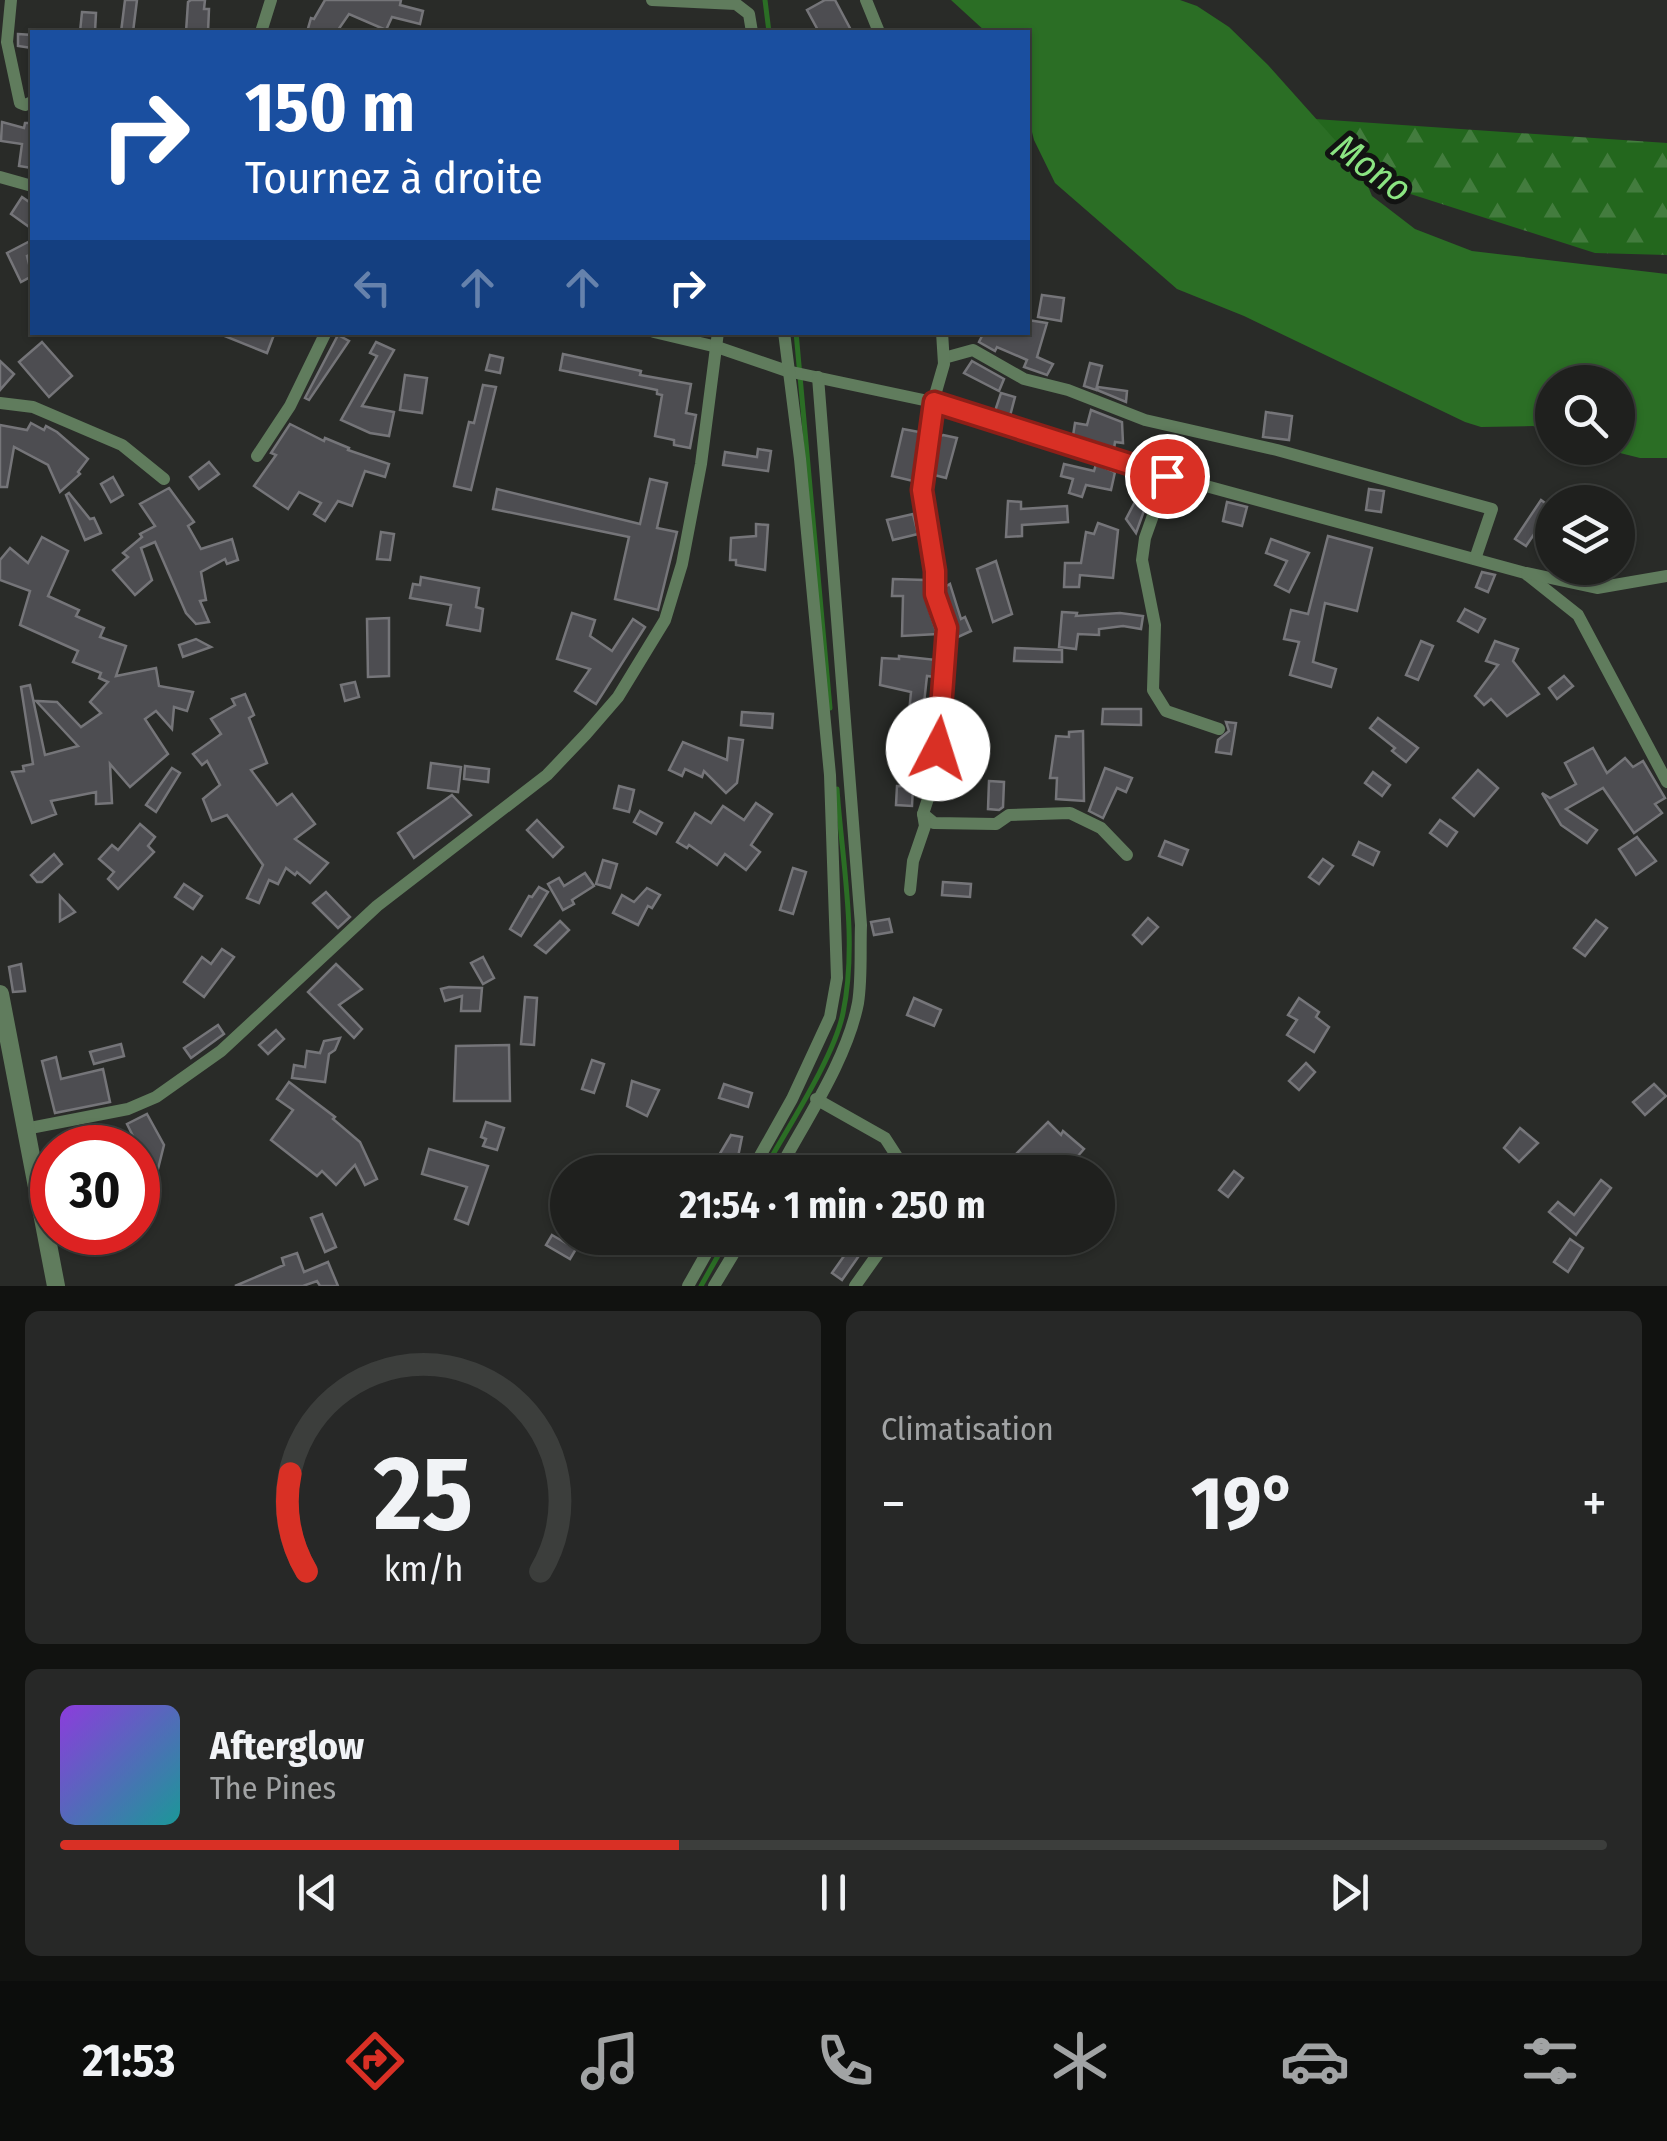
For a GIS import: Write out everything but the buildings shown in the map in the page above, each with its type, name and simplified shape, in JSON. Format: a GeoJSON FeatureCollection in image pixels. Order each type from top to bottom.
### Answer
{"type":"FeatureCollection","features":[{"type":"Feature","properties":{"kind":"street"},"geometry":{"type":"LineString","coordinates":[[11,0],[7,42],[20,103],[30,103]]}},
{"type":"Feature","properties":{"kind":"street"},"geometry":{"type":"LineString","coordinates":[[263,30],[271,0]]}},
{"type":"Feature","properties":{"kind":"street"},"geometry":{"type":"LineString","coordinates":[[652,0],[749,7]]}},
{"type":"Feature","properties":{"kind":"street"},"geometry":{"type":"LineString","coordinates":[[866,0],[878,30]]}},
{"type":"Feature","properties":{"kind":"street"},"geometry":{"type":"LineString","coordinates":[[0,178],[30,186]]}},
{"type":"Feature","properties":{"kind":"street"},"geometry":{"type":"LineString","coordinates":[[257,456],[290,406],[325,335]]}},
{"type":"Feature","properties":{"kind":"street"},"geometry":{"type":"LineString","coordinates":[[678,335],[718,340],[787,371],[934,402],[1167,476],[1525,572],[1598,588],[1667,576]]}},
{"type":"Feature","properties":{"kind":"street"},"geometry":{"type":"LineString","coordinates":[[760,1155],[830,1017],[838,978],[830,775],[784,335]]}},
{"type":"Feature","properties":{"kind":"street"},"geometry":{"type":"LineString","coordinates":[[910,890],[912,862],[925,826],[924,814],[936,774],[948,646],[947,628],[935,594],[922,490],[944,358],[942,335]]}},
{"type":"Feature","properties":{"kind":"street"},"geometry":{"type":"LineString","coordinates":[[25,1129],[128,1109],[156,1097],[189,1074],[221,1051],[377,906],[547,775],[586,734],[618,697],[665,620],[682,564],[701,464],[718,340]]}},
{"type":"Feature","properties":{"kind":"street"},"geometry":{"type":"LineString","coordinates":[[944,358],[973,350],[1024,379],[1068,390],[1145,420],[1278,450],[1492,509],[1475,559]]}},
{"type":"Feature","properties":{"kind":"street"},"geometry":{"type":"LineString","coordinates":[[787,1155],[847,1040],[858,1002],[860,940],[818,377]]}},
{"type":"Feature","properties":{"kind":"street"},"geometry":{"type":"LineString","coordinates":[[0,402],[32,408],[122,444],[164,479]]}},
{"type":"Feature","properties":{"kind":"street"},"geometry":{"type":"LineString","coordinates":[[1167,476],[1145,538],[1142,560],[1155,626],[1153,690],[1166,711],[1219,728]]}},
{"type":"Feature","properties":{"kind":"street"},"geometry":{"type":"LineString","coordinates":[[1525,572],[1578,616],[1667,782]]}},
{"type":"Feature","properties":{"kind":"street"},"geometry":{"type":"LineString","coordinates":[[924,814],[934,823],[996,824],[1009,815],[1070,813],[1101,828],[1127,855]]}},
{"type":"Feature","properties":{"kind":"street"},"geometry":{"type":"LineString","coordinates":[[0,994],[56,1286]]}},
{"type":"Feature","properties":{"kind":"street"},"geometry":{"type":"LineString","coordinates":[[816,1099],[885,1138],[896,1155]]}},
{"type":"Feature","properties":{"kind":"street"},"geometry":{"type":"LineString","coordinates":[[688,1286],[705,1255]]}},
{"type":"Feature","properties":{"kind":"street"},"geometry":{"type":"LineString","coordinates":[[714,1286],[733,1255]]}},
{"type":"Feature","properties":{"kind":"street"},"geometry":{"type":"LineString","coordinates":[[855,1286],[877,1255]]}},
{"type":"Feature","properties":{"kind":"green space"},"geometry":{"type":"Polygon","coordinates":[[[1315,119],[1667,143],[1667,255],[1595,253],[1398,190],[1361,169],[1315,119]]]}},
{"type":"Feature","properties":{"kind":"shaded area"},"geometry":{"type":"Polygon","coordinates":[[[951,0],[1180,0],[1197,6],[1229,27],[1268,65],[1361,169],[1372,196],[1415,229],[1472,251],[1667,274],[1667,458],[1635,457],[1635,365],[1535,365],[1535,427],[1481,427],[1244,316],[1177,289],[1055,183],[1030,124],[1030,30],[984,30],[951,0]]]}},
{"type":"Feature","properties":{"kind":"waterway"},"geometry":{"type":"LineString","coordinates":[[765,0],[769,30]]}},
{"type":"Feature","properties":{"kind":"waterway"},"geometry":{"type":"LineString","coordinates":[[796,335],[830,708]]}},
{"type":"Feature","properties":{"kind":"waterway"},"geometry":{"type":"LineString","coordinates":[[773,1155],[820,1072],[843,1013],[849,929],[837,789]]}},
{"type":"Feature","properties":{"kind":"waterway"},"geometry":{"type":"LineString","coordinates":[[701,1286],[718,1255]]}},
{"type":"Feature","properties":{"kind":"route"},"geometry":{"type":"LineString","coordinates":[[938,749],[947,628],[935,594],[922,490],[934,402],[1167,476]]}},
{"type":"Feature","properties":{"kind":"water label","name":"Mono"},"geometry":{"type":"Point","coordinates":[1372,168]}}]}
